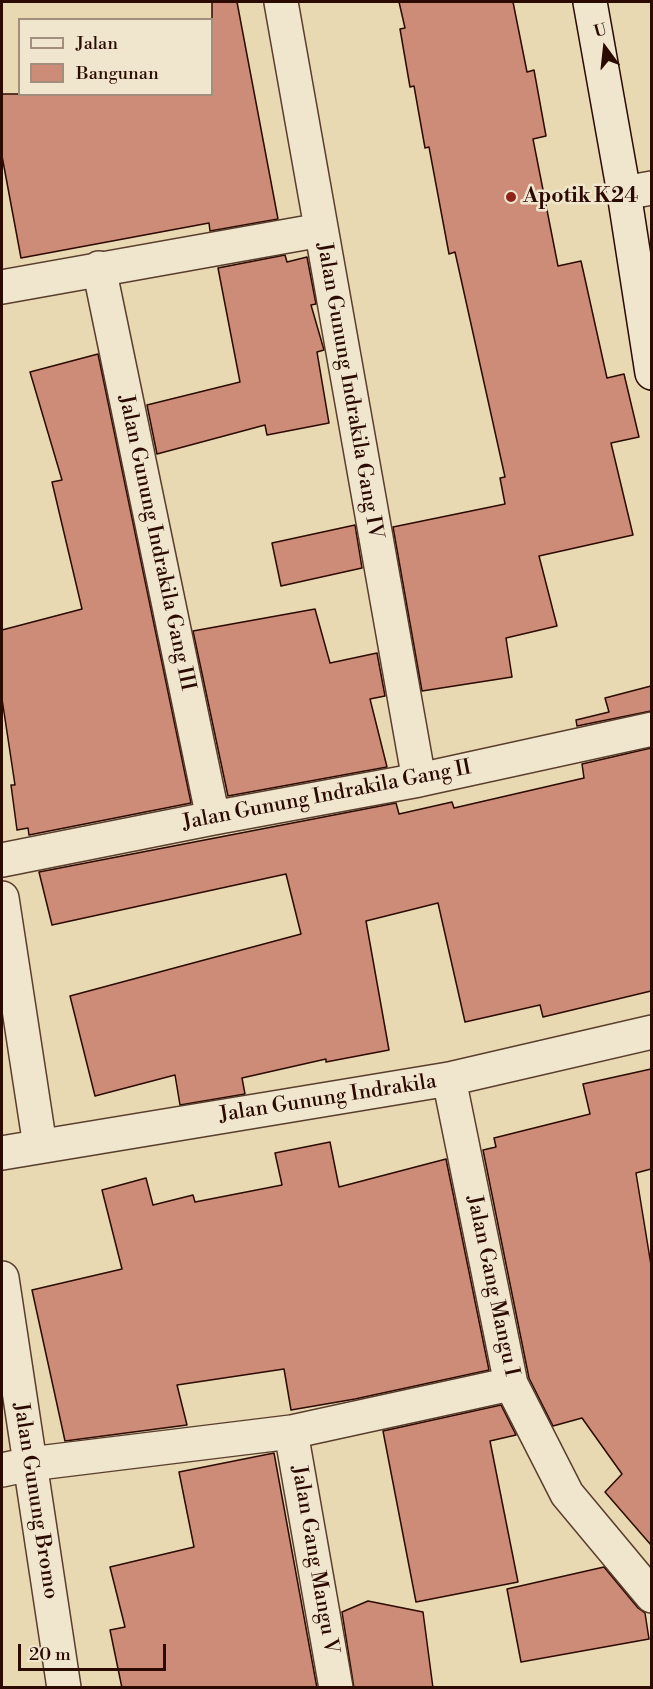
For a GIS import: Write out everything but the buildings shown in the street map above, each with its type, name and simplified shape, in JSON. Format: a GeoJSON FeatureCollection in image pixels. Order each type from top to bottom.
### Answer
{"type":"FeatureCollection","features":[{"type":"Feature","properties":{"kind":"street","name":"Jalan Gunung Indrakila Gang IV"},"geometry":{"type":"LineString","coordinates":[[281,2],[418,780]]}},
{"type":"Feature","properties":{"kind":"street"},"geometry":{"type":"LineString","coordinates":[[590,2],[638,190],[651,373]]}},
{"type":"Feature","properties":{"kind":"street"},"geometry":{"type":"LineString","coordinates":[[2,287],[321,230]]}},
{"type":"Feature","properties":{"kind":"street","name":"Jalan Gunung Indrakila Gang III"},"geometry":{"type":"LineString","coordinates":[[99,268],[213,818]]}},
{"type":"Feature","properties":{"kind":"street","name":"Jalan Gunung Indrakila Gang II"},"geometry":{"type":"LineString","coordinates":[[2,860],[418,780],[651,729]]}},
{"type":"Feature","properties":{"kind":"street"},"geometry":{"type":"LineString","coordinates":[[2,898],[40,1146]]}},
{"type":"Feature","properties":{"kind":"street","name":"Jalan Gunung Indrakila"},"geometry":{"type":"LineString","coordinates":[[2,1153],[449,1079],[651,1032]]}},
{"type":"Feature","properties":{"kind":"street","name":"Jalan Gang Mangu I"},"geometry":{"type":"LineString","coordinates":[[449,1079],[511,1384],[567,1494],[651,1596]]}},
{"type":"Feature","properties":{"kind":"street","name":"Jalan Gunung Bromo"},"geometry":{"type":"LineString","coordinates":[[2,1278],[16,1467],[64,1688]]}},
{"type":"Feature","properties":{"kind":"street"},"geometry":{"type":"LineString","coordinates":[[16,1467],[291,1432],[511,1384]]}},
{"type":"Feature","properties":{"kind":"street","name":"Jalan Gang Mangu V"},"geometry":{"type":"LineString","coordinates":[[291,1432],[336,1688]]}},
{"type":"Feature","properties":{"kind":"place","name":"Apotik K24"},"geometry":{"type":"Point","coordinates":[511,197]}}]}
